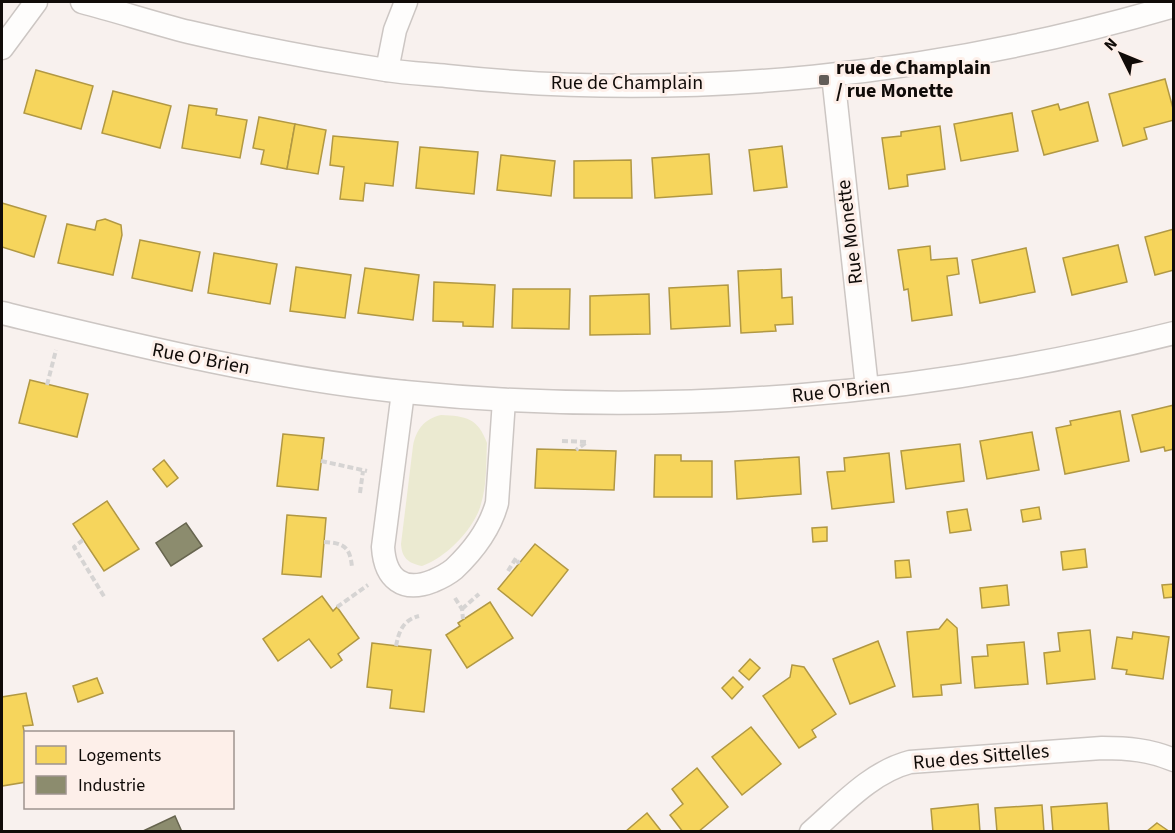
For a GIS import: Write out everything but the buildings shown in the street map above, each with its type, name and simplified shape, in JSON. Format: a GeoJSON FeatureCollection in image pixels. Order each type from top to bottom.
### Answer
{"type":"FeatureCollection","features":[{"type":"Feature","properties":{"kind":"street"},"geometry":{"type":"LineString","coordinates":[[2,48],[36,2]]}},
{"type":"Feature","properties":{"kind":"street","name":"Rue de Champlain"},"geometry":{"type":"LineString","coordinates":[[82,2],[188,32],[387,70],[519,82],[613,86],[722,83],[871,71],[1020,45],[1173,6]]}},
{"type":"Feature","properties":{"kind":"street"},"geometry":{"type":"LineString","coordinates":[[387,70],[394,30],[406,2]]}},
{"type":"Feature","properties":{"kind":"street","name":"Rue Monette"},"geometry":{"type":"LineString","coordinates":[[833,75],[867,388]]}},
{"type":"Feature","properties":{"kind":"street","name":"Rue O'Brien"},"geometry":{"type":"LineString","coordinates":[[2,313],[217,364],[404,392],[504,400],[683,402],[807,395],[1006,368],[1173,333]]}},
{"type":"Feature","properties":{"kind":"street"},"geometry":{"type":"LineString","coordinates":[[404,392],[382,547],[388,570],[403,584],[413,586],[423,585],[452,571],[481,539],[493,518],[497,503],[504,400]]}},
{"type":"Feature","properties":{"kind":"street","name":"Rue des Sittelles"},"geometry":{"type":"LineString","coordinates":[[811,831],[879,776],[894,766],[910,762],[1102,748],[1132,748],[1158,753],[1173,759]]}},
{"type":"Feature","properties":{"kind":"path"},"geometry":{"type":"LineString","coordinates":[[48,385],[61,327]]}},
{"type":"Feature","properties":{"kind":"path"},"geometry":{"type":"LineString","coordinates":[[562,441],[587,442],[576,450]]}},
{"type":"Feature","properties":{"kind":"path"},"geometry":{"type":"LineString","coordinates":[[321,461],[363,471],[392,474]]}},
{"type":"Feature","properties":{"kind":"path"},"geometry":{"type":"LineString","coordinates":[[360,493],[363,471]]}},
{"type":"Feature","properties":{"kind":"path"},"geometry":{"type":"LineString","coordinates":[[83,540],[75,547],[105,598]]}},
{"type":"Feature","properties":{"kind":"path"},"geometry":{"type":"LineString","coordinates":[[324,542],[338,543],[347,548],[351,555],[352,567]]}},
{"type":"Feature","properties":{"kind":"path"},"geometry":{"type":"LineString","coordinates":[[508,571],[516,558],[519,564]]}},
{"type":"Feature","properties":{"kind":"path"},"geometry":{"type":"LineString","coordinates":[[337,608],[388,570]]}},
{"type":"Feature","properties":{"kind":"path"},"geometry":{"type":"LineString","coordinates":[[462,609],[479,594]]}},
{"type":"Feature","properties":{"kind":"path"},"geometry":{"type":"LineString","coordinates":[[396,646],[399,631],[405,623],[419,616]]}},
{"type":"Feature","properties":{"kind":"green space"},"geometry":{"type":"Polygon","coordinates":[[[441,415],[470,420],[480,428],[487,443],[486,474],[481,504],[473,523],[450,549],[422,566],[407,559],[401,544],[413,446],[422,426],[430,419],[441,415]]]}},
{"type":"Feature","properties":{"kind":"place","name":"rue de Champlain / rue Monette"},"geometry":{"type":"Point","coordinates":[824,80]}}]}
